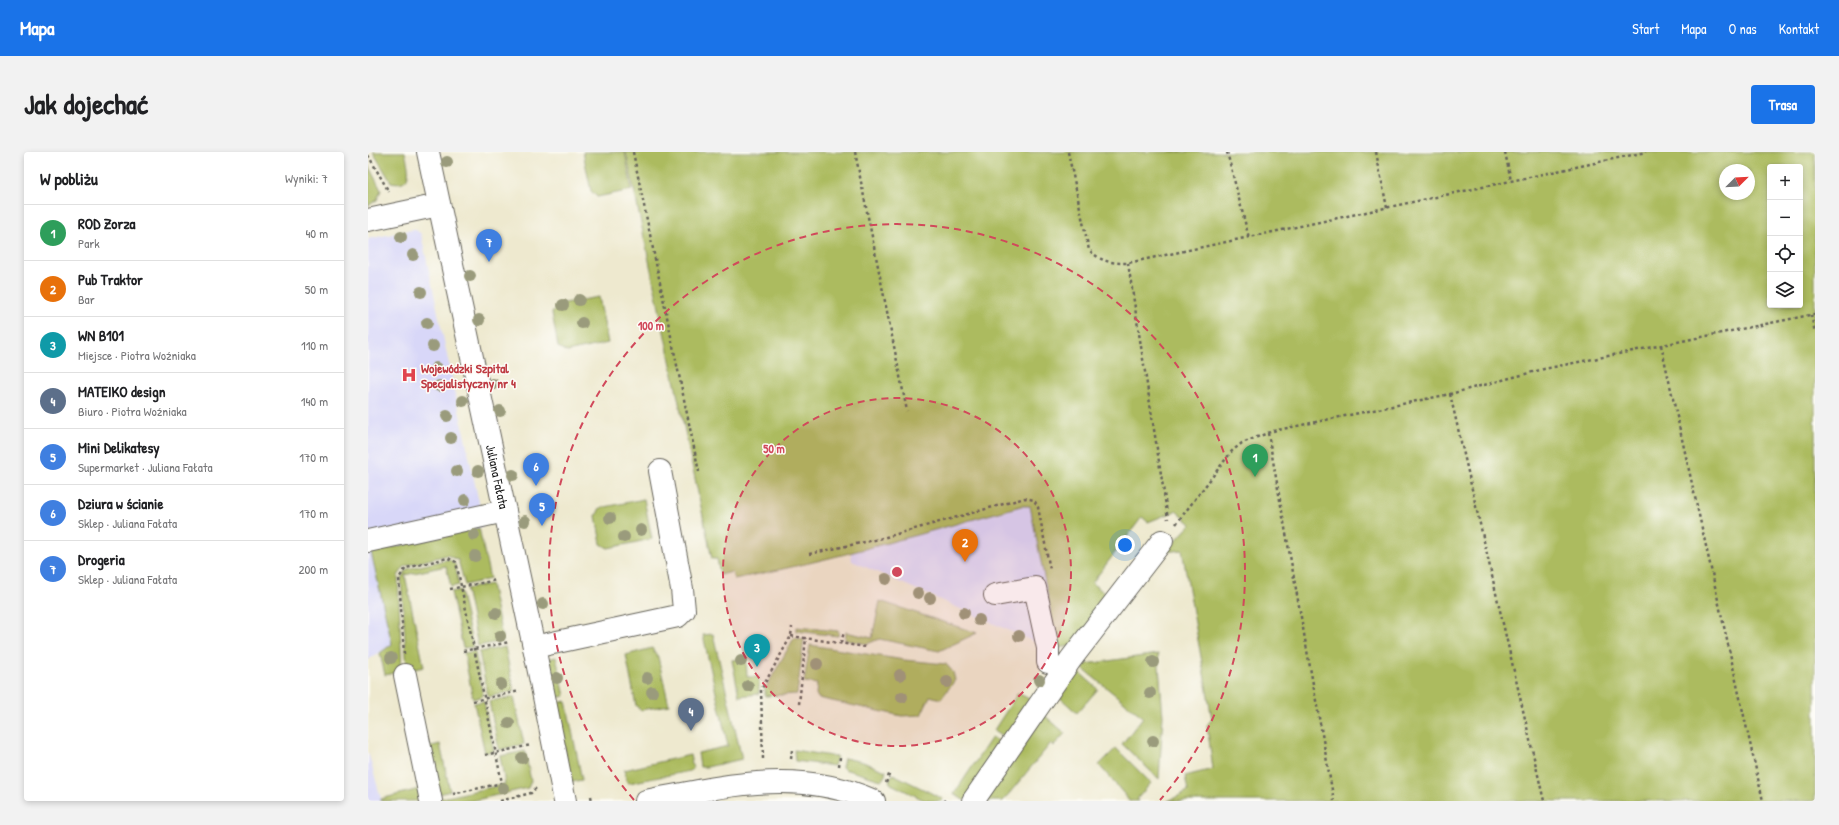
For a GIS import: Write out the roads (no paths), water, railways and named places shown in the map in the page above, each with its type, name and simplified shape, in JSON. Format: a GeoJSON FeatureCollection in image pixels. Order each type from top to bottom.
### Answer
{"type":"FeatureCollection","features":[{"type":"Feature","properties":{"kind":"street","name":"Juliana Fałata"},"geometry":{"type":"LineString","coordinates":[[428,152],[534,647],[565,801]]}},
{"type":"Feature","properties":{"kind":"street"},"geometry":{"type":"LineString","coordinates":[[368,220],[439,205]]}},
{"type":"Feature","properties":{"kind":"street"},"geometry":{"type":"LineString","coordinates":[[534,647],[678,616],[684,610],[682,589],[660,471]]}},
{"type":"Feature","properties":{"kind":"street"},"geometry":{"type":"LineString","coordinates":[[368,541],[505,511]]}},
{"type":"Feature","properties":{"kind":"street"},"geometry":{"type":"LineString","coordinates":[[973,801],[1072,659],[1167,535]]}},
{"type":"Feature","properties":{"kind":"street"},"geometry":{"type":"LineString","coordinates":[[995,596],[1035,588],[1048,648],[1048,662]]}},
{"type":"Feature","properties":{"kind":"street"},"geometry":{"type":"LineString","coordinates":[[405,675],[431,800]]}},
{"type":"Feature","properties":{"kind":"street"},"geometry":{"type":"LineString","coordinates":[[646,801],[752,782],[817,784],[862,796],[879,793]]}},
{"type":"Feature","properties":{"kind":"place","name":"Drogeria"},"geometry":{"type":"Point","coordinates":[489,262]}},
{"type":"Feature","properties":{"kind":"place","name":"Wojewódzki Szpital Specjalistyczny nr 4"},"geometry":{"type":"Point","coordinates":[409,375]}},
{"type":"Feature","properties":{"kind":"place","name":"ROD Zorza"},"geometry":{"type":"Point","coordinates":[1255,477]}},
{"type":"Feature","properties":{"kind":"place","name":"Dziura w ścianie"},"geometry":{"type":"Point","coordinates":[536,486]}},
{"type":"Feature","properties":{"kind":"place","name":"Mini Delikatesy"},"geometry":{"type":"Point","coordinates":[542,526]}},
{"type":"Feature","properties":{"kind":"place","name":"Pub Traktor"},"geometry":{"type":"Point","coordinates":[965,562]}},
{"type":"Feature","properties":{"kind":"place","name":"WN B101"},"geometry":{"type":"Point","coordinates":[757,667]}},
{"type":"Feature","properties":{"kind":"place","name":"MATEIKO design"},"geometry":{"type":"Point","coordinates":[691,731]}}]}
